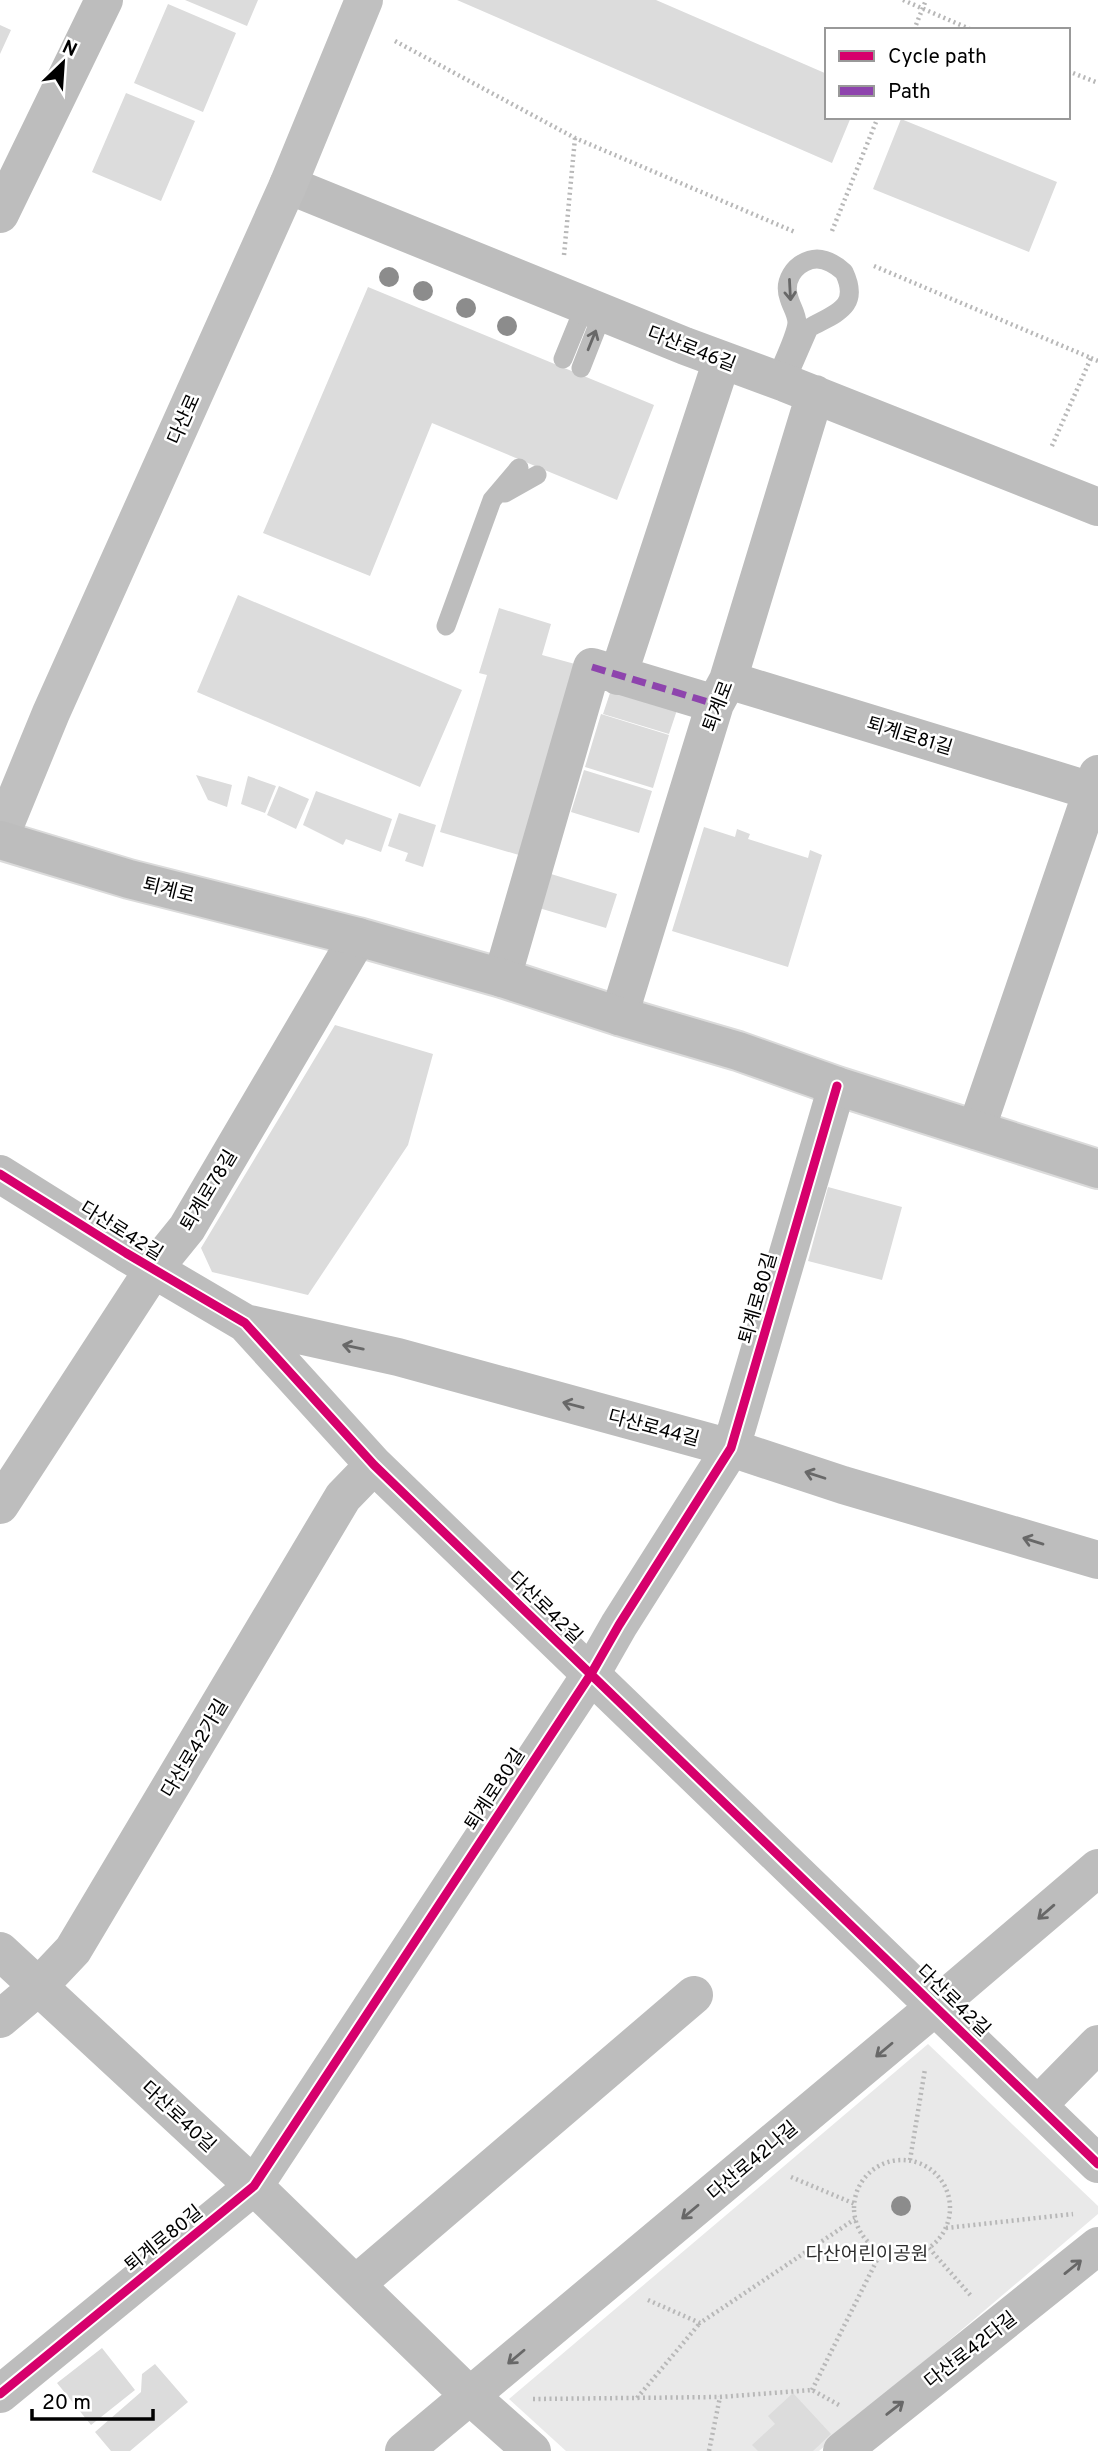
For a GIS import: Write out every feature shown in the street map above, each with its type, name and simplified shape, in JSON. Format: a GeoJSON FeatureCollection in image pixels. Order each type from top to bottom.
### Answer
{"type":"FeatureCollection","features":[{"type":"Feature","properties":{"kind":"main road","name":"다산로"},"geometry":{"type":"LineString","coordinates":[[0,838],[51,713],[288,186],[364,0]]}},
{"type":"Feature","properties":{"kind":"street"},"geometry":{"type":"LineString","coordinates":[[0,214],[104,0]]}},
{"type":"Feature","properties":{"kind":"street","name":"다산로46길"},"geometry":{"type":"LineString","coordinates":[[288,186],[1098,507]]}},
{"type":"Feature","properties":{"kind":"street"},"geometry":{"type":"LineString","coordinates":[[502,978],[605,672],[722,360]]}},
{"type":"Feature","properties":{"kind":"street","name":"퇴계로"},"geometry":{"type":"LineString","coordinates":[[619,1016],[721,692],[792,385]]}},
{"type":"Feature","properties":{"kind":"street","name":"퇴계로81길"},"geometry":{"type":"LineString","coordinates":[[605,672],[721,692],[1096,786],[976,1130]]}},
{"type":"Feature","properties":{"kind":"street","name":"퇴계로"},"geometry":{"type":"LineString","coordinates":[[0,838],[129,879],[358,937],[502,978],[738,1051],[837,1086],[1098,1170]]}},
{"type":"Feature","properties":{"kind":"street","name":"퇴계로78길"},"geometry":{"type":"LineString","coordinates":[[0,1505],[153,1270],[187,1228],[358,937]]}},
{"type":"Feature","properties":{"kind":"street","name":"퇴계로80길"},"geometry":{"type":"LineString","coordinates":[[0,2394],[254,2186],[591,1674],[731,1448],[837,1086]]}},
{"type":"Feature","properties":{"kind":"street","name":"다산로42길"},"geometry":{"type":"LineString","coordinates":[[0,1174],[153,1270],[245,1323],[374,1465],[1098,2164]]}},
{"type":"Feature","properties":{"kind":"street","name":"다산로44길"},"geometry":{"type":"LineString","coordinates":[[245,1323],[398,1357],[731,1448],[843,1485],[1098,1560]]}},
{"type":"Feature","properties":{"kind":"street","name":"다산로42가길"},"geometry":{"type":"LineString","coordinates":[[0,2019],[38,1987],[73,1950],[343,1497],[374,1465]]}},
{"type":"Feature","properties":{"kind":"street","name":"다산로42나길"},"geometry":{"type":"LineString","coordinates":[[404,2451],[1098,1868]]}},
{"type":"Feature","properties":{"kind":"street","name":"다산로40길"},"geometry":{"type":"LineString","coordinates":[[0,1951],[254,2186],[470,2396],[532,2451]]}},
{"type":"Feature","properties":{"kind":"street"},"geometry":{"type":"LineString","coordinates":[[356,2284],[694,1995]]}},
{"type":"Feature","properties":{"kind":"street"},"geometry":{"type":"LineString","coordinates":[[1038,2105],[1098,2044]]}},
{"type":"Feature","properties":{"kind":"street","name":"다산로42다길"},"geometry":{"type":"LineString","coordinates":[[842,2451],[995,2330],[1091,2229]]}},
{"type":"Feature","properties":{"kind":"lane"},"geometry":{"type":"LineString","coordinates":[[815,258],[826,260],[844,272],[848,281],[847,302],[832,318],[809,328],[792,385],[797,324],[795,310],[787,292],[787,283],[791,274],[806,261],[815,258]]}},
{"type":"Feature","properties":{"kind":"lane"},"geometry":{"type":"LineString","coordinates":[[572,363],[594,309]]}},
{"type":"Feature","properties":{"kind":"lane"},"geometry":{"type":"LineString","coordinates":[[446,626],[492,500],[528,472]]}},
{"type":"Feature","properties":{"kind":"path"},"geometry":{"type":"LineString","coordinates":[[902,0],[967,28]]}},
{"type":"Feature","properties":{"kind":"path"},"geometry":{"type":"LineString","coordinates":[[915,28],[926,0]]}},
{"type":"Feature","properties":{"kind":"path"},"geometry":{"type":"LineString","coordinates":[[395,41],[575,138],[801,234]]}},
{"type":"Feature","properties":{"kind":"path"},"geometry":{"type":"LineString","coordinates":[[1070,72],[1098,83]]}},
{"type":"Feature","properties":{"kind":"path"},"geometry":{"type":"LineString","coordinates":[[831,232],[877,119]]}},
{"type":"Feature","properties":{"kind":"path"},"geometry":{"type":"LineString","coordinates":[[563,263],[575,138]]}},
{"type":"Feature","properties":{"kind":"path"},"geometry":{"type":"LineString","coordinates":[[864,261],[1098,361]]}},
{"type":"Feature","properties":{"kind":"path"},"geometry":{"type":"LineString","coordinates":[[1046,460],[1091,358]]}},
{"type":"Feature","properties":{"kind":"path"},"geometry":{"type":"LineString","coordinates":[[910,2161],[936,2006]]}},
{"type":"Feature","properties":{"kind":"path"},"geometry":{"type":"LineString","coordinates":[[751,2161],[855,2203]]}},
{"type":"Feature","properties":{"kind":"path"},"geometry":{"type":"LineString","coordinates":[[894,2161],[910,2161],[925,2166],[937,2175],[947,2188],[949,2220],[943,2235],[929,2248],[918,2254],[902,2257],[881,2252],[862,2234],[855,2219],[855,2203],[858,2188],[873,2171],[894,2161]]}},
{"type":"Feature","properties":{"kind":"path"},"geometry":{"type":"LineString","coordinates":[[637,2398],[700,2323],[855,2219]]}},
{"type":"Feature","properties":{"kind":"path"},"geometry":{"type":"LineString","coordinates":[[946,2228],[1091,2229]]}},
{"type":"Feature","properties":{"kind":"path"},"geometry":{"type":"LineString","coordinates":[[929,2248],[984,2311],[995,2330]]}},
{"type":"Feature","properties":{"kind":"path"},"geometry":{"type":"LineString","coordinates":[[812,2390],[881,2252]]}},
{"type":"Feature","properties":{"kind":"path"},"geometry":{"type":"LineString","coordinates":[[609,2280],[700,2323]]}},
{"type":"Feature","properties":{"kind":"path"},"geometry":{"type":"LineString","coordinates":[[470,2396],[509,2399],[720,2397],[812,2390],[872,2426]]}},
{"type":"Feature","properties":{"kind":"path"},"geometry":{"type":"LineString","coordinates":[[709,2451],[720,2397]]}},
{"type":"Feature","properties":{"kind":"green space","name":"다산어린이공원"},"geometry":{"type":"Polygon","coordinates":[[[928,2044],[1098,2206],[1098,2214],[819,2451],[566,2451],[509,2399],[928,2044]]]}},
{"type":"Feature","properties":{"kind":"building"},"geometry":{"type":"Polygon","coordinates":[[[185,0],[258,0],[247,26],[185,0]]]}},
{"type":"Feature","properties":{"kind":"building"},"geometry":{"type":"Polygon","coordinates":[[[457,0],[656,0],[825,73],[825,119],[850,119],[832,163],[457,0]]]}},
{"type":"Feature","properties":{"kind":"building"},"geometry":{"type":"Polygon","coordinates":[[[168,4],[236,33],[203,112],[134,83],[168,4]]]}},
{"type":"Feature","properties":{"kind":"building"},"geometry":{"type":"Polygon","coordinates":[[[0,25],[11,30],[0,54],[0,25]]]}},
{"type":"Feature","properties":{"kind":"building"},"geometry":{"type":"Polygon","coordinates":[[[126,93],[195,121],[161,201],[92,172],[126,93]]]}},
{"type":"Feature","properties":{"kind":"building"},"geometry":{"type":"Polygon","coordinates":[[[901,119],[1057,182],[1029,252],[873,189],[901,119]]]}},
{"type":"Feature","properties":{"kind":"building"},"geometry":{"type":"Polygon","coordinates":[[[368,287],[654,405],[617,500],[432,423],[370,576],[263,533],[368,287]]]}},
{"type":"Feature","properties":{"kind":"building"},"geometry":{"type":"Polygon","coordinates":[[[238,595],[462,690],[420,787],[197,692],[238,595]]]}},
{"type":"Feature","properties":{"kind":"building"},"geometry":{"type":"Polygon","coordinates":[[[499,608],[551,624],[542,655],[575,664],[519,855],[440,832],[487,675],[479,673],[499,608]]]}},
{"type":"Feature","properties":{"kind":"building"},"geometry":{"type":"Polygon","coordinates":[[[612,687],[678,707],[669,734],[603,714],[612,687]]]}},
{"type":"Feature","properties":{"kind":"building"},"geometry":{"type":"Polygon","coordinates":[[[601,714],[669,735],[653,788],[585,767],[601,714]]]}},
{"type":"Feature","properties":{"kind":"building"},"geometry":{"type":"Polygon","coordinates":[[[584,770],[652,791],[639,833],[571,812],[584,770]]]}},
{"type":"Feature","properties":{"kind":"building"},"geometry":{"type":"Polygon","coordinates":[[[196,775],[232,785],[227,807],[208,800],[196,775]]]}},
{"type":"Feature","properties":{"kind":"building"},"geometry":{"type":"Polygon","coordinates":[[[248,776],[276,786],[265,813],[241,804],[248,776]]]}},
{"type":"Feature","properties":{"kind":"building"},"geometry":{"type":"Polygon","coordinates":[[[279,786],[309,799],[296,829],[267,815],[279,786]]]}},
{"type":"Feature","properties":{"kind":"building"},"geometry":{"type":"Polygon","coordinates":[[[316,791],[392,819],[381,852],[346,839],[343,845],[303,825],[316,791]]]}},
{"type":"Feature","properties":{"kind":"building"},"geometry":{"type":"Polygon","coordinates":[[[399,813],[436,825],[423,867],[405,861],[408,853],[388,846],[399,813]]]}},
{"type":"Feature","properties":{"kind":"building"},"geometry":{"type":"Polygon","coordinates":[[[704,827],[735,837],[737,829],[750,834],[748,839],[808,858],[810,850],[822,855],[788,967],[672,931],[704,827]]]}},
{"type":"Feature","properties":{"kind":"building"},"geometry":{"type":"Polygon","coordinates":[[[551,874],[617,894],[606,928],[539,908],[551,874]]]}},
{"type":"Feature","properties":{"kind":"building"},"geometry":{"type":"Polygon","coordinates":[[[335,1025],[433,1054],[408,1145],[308,1295],[212,1272],[201,1248],[335,1025]]]}},
{"type":"Feature","properties":{"kind":"building"},"geometry":{"type":"Polygon","coordinates":[[[828,1187],[902,1207],[882,1280],[808,1261],[828,1187]]]}},
{"type":"Feature","properties":{"kind":"building"},"geometry":{"type":"Polygon","coordinates":[[[102,2348],[135,2390],[91,2425],[57,2383],[102,2348]]]}},
{"type":"Feature","properties":{"kind":"building"},"geometry":{"type":"Polygon","coordinates":[[[155,2364],[188,2402],[130,2451],[111,2451],[95,2432],[141,2392],[142,2374],[155,2364]]]}},
{"type":"Feature","properties":{"kind":"building"},"geometry":{"type":"Polygon","coordinates":[[[793,2393],[831,2434],[813,2451],[758,2451],[752,2445],[775,2424],[768,2416],[793,2393]]]}},
{"type":"Feature","properties":{"kind":"marked path"},"geometry":{"type":"LineString","coordinates":[[592,667],[715,704]]}},
{"type":"Feature","properties":{"kind":"cycle path"},"geometry":{"type":"LineString","coordinates":[[0,2394],[254,2186],[591,1674],[731,1448],[837,1086]]}},
{"type":"Feature","properties":{"kind":"cycle path"},"geometry":{"type":"LineString","coordinates":[[0,1174],[245,1323],[374,1465],[1098,2164]]}}]}
